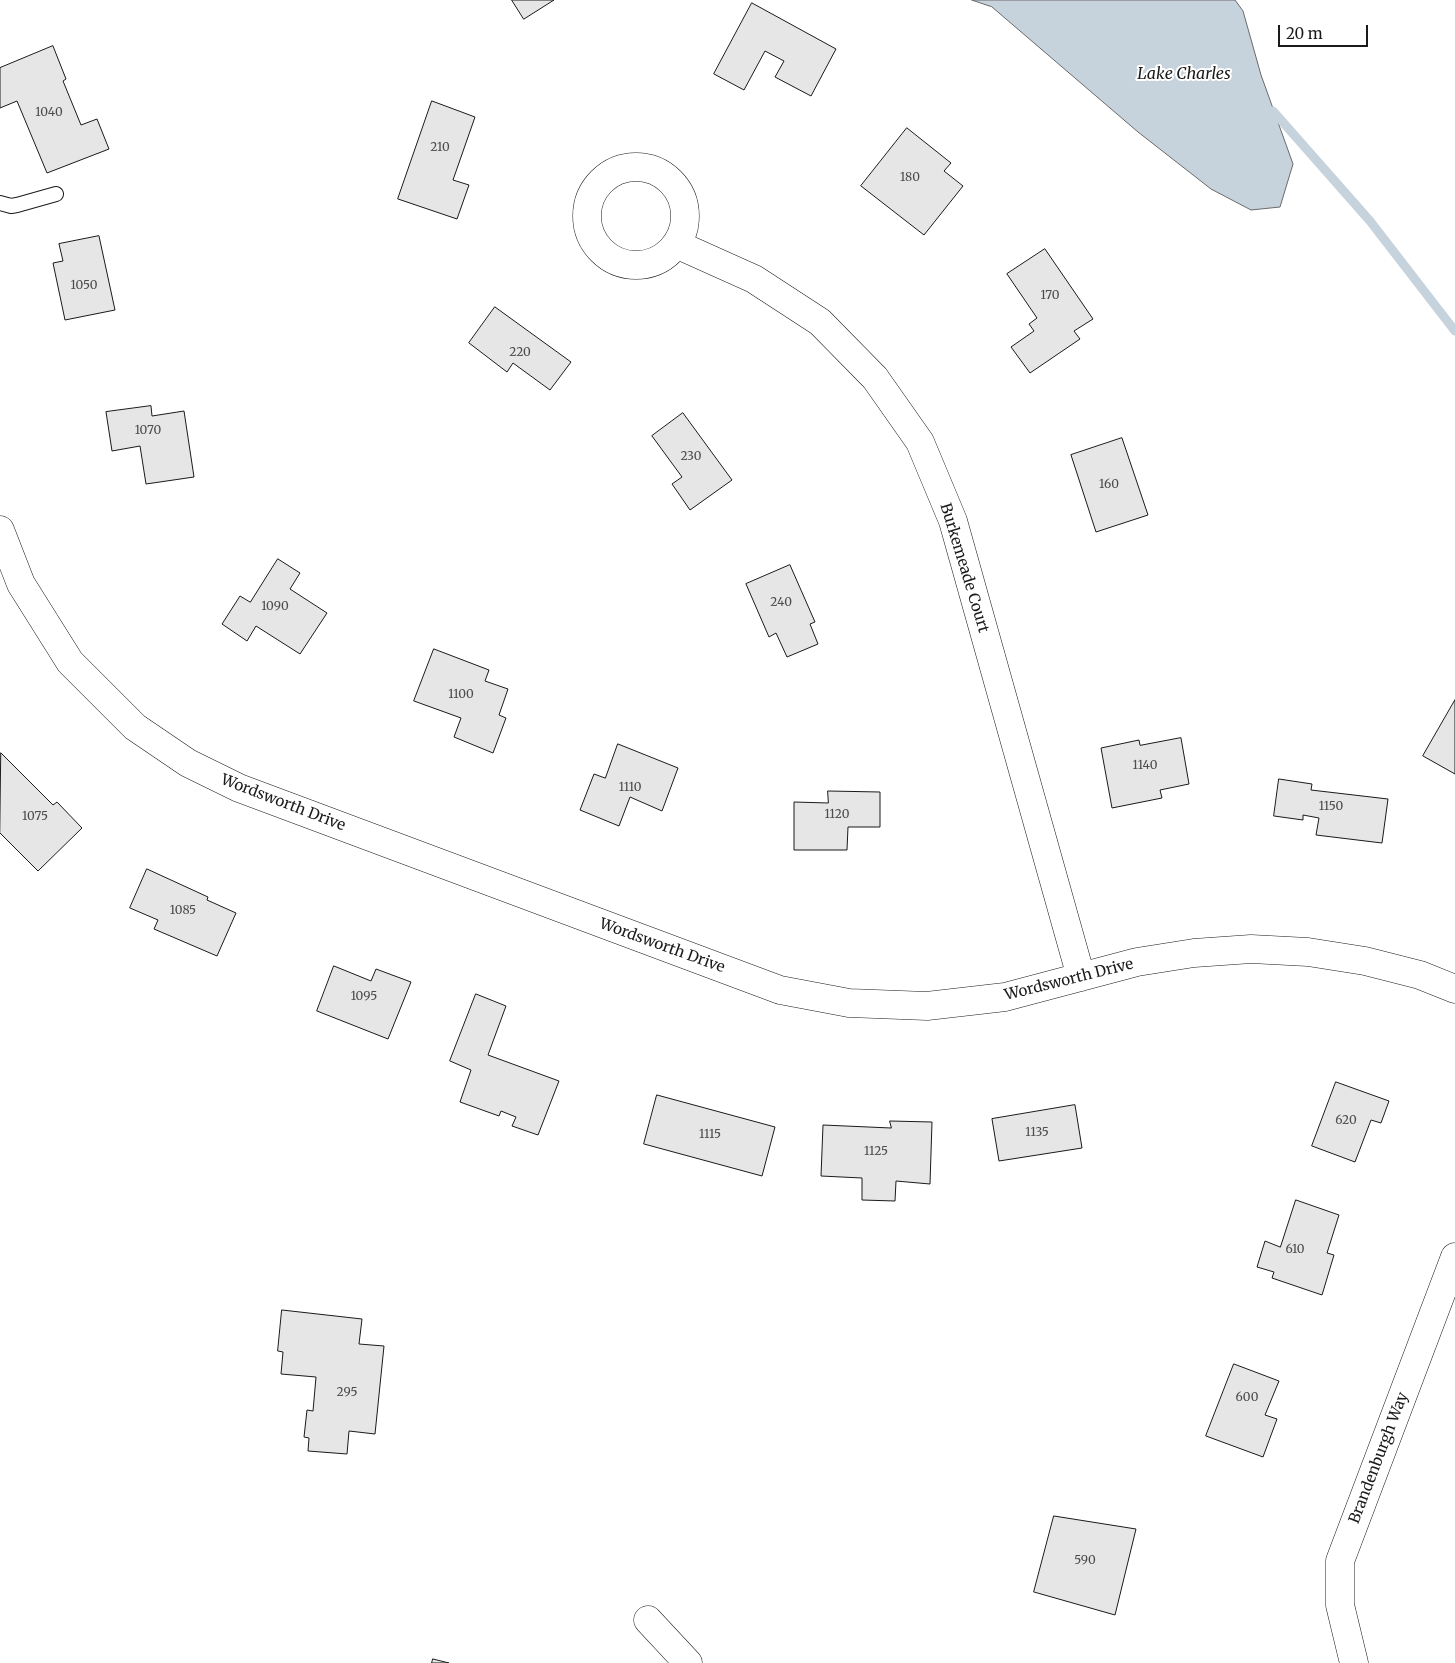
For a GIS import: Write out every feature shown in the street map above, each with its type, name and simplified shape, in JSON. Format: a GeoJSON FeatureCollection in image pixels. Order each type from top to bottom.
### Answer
{"type":"FeatureCollection","features":[{"type":"Feature","properties":{"kind":"street","name":"Burkemeade Court"},"geometry":{"type":"LineString","coordinates":[[676,244],[754,278],[820,322],[875,378],[920,442],[953,521],[1081,977]]}},
{"type":"Feature","properties":{"kind":"street","name":"Wordsworth Drive"},"geometry":{"type":"LineString","coordinates":[[0,530],[21,584],[70,662],[135,727],[188,763],[239,788],[780,990],[848,1003],[927,1006],[1005,997],[1137,962],[1194,953],[1251,950],[1308,952],[1365,961],[1420,975],[1455,989]]}},
{"type":"Feature","properties":{"kind":"street","name":"Brandenburgh Way"},"geometry":{"type":"LineString","coordinates":[[1354,1663],[1340,1605],[1340,1561],[1455,1257]]}},
{"type":"Feature","properties":{"kind":"street"},"geometry":{"type":"LineString","coordinates":[[648,1620],[688,1663]]}},
{"type":"Feature","properties":{"kind":"lane"},"geometry":{"type":"LineString","coordinates":[[0,203],[11,206],[56,194]]}},
{"type":"Feature","properties":{"kind":"water","name":"Lake Charles"},"geometry":{"type":"Polygon","coordinates":[[[972,0],[1235,0],[1243,11],[1261,75],[1293,164],[1280,207],[1251,210],[1211,189],[1138,132],[992,7],[972,0]]]}},
{"type":"Feature","properties":{"kind":"building"},"geometry":{"type":"Polygon","coordinates":[[[512,0],[554,0],[524,19],[512,0]]]}},
{"type":"Feature","properties":{"kind":"building"},"geometry":{"type":"Polygon","coordinates":[[[752,3],[836,49],[811,96],[775,77],[784,61],[765,51],[744,90],[714,74],[752,3]]]}},
{"type":"Feature","properties":{"kind":"building"},"geometry":{"type":"Polygon","coordinates":[[[53,46],[66,79],[63,81],[81,125],[97,119],[109,149],[47,173],[17,101],[0,108],[0,68],[53,46]]]}},
{"type":"Feature","properties":{"kind":"building"},"geometry":{"type":"Polygon","coordinates":[[[432,101],[475,117],[453,180],[469,185],[457,219],[398,199],[432,101]]]}},
{"type":"Feature","properties":{"kind":"building"},"geometry":{"type":"Polygon","coordinates":[[[907,128],[951,163],[944,171],[963,186],[924,235],[861,186],[907,128]]]}},
{"type":"Feature","properties":{"kind":"building"},"geometry":{"type":"Polygon","coordinates":[[[99,236],[115,310],[65,320],[53,263],[63,261],[59,244],[99,236]]]}},
{"type":"Feature","properties":{"kind":"building"},"geometry":{"type":"Polygon","coordinates":[[[1045,249],[1093,319],[1074,331],[1080,339],[1030,373],[1011,347],[1034,331],[1029,324],[1037,318],[1007,274],[1045,249]]]}},
{"type":"Feature","properties":{"kind":"building"},"geometry":{"type":"Polygon","coordinates":[[[495,307],[571,362],[550,390],[513,363],[507,372],[469,343],[495,307]]]}},
{"type":"Feature","properties":{"kind":"building"},"geometry":{"type":"Polygon","coordinates":[[[151,406],[152,416],[184,411],[194,477],[146,484],[140,446],[112,451],[106,412],[151,406]]]}},
{"type":"Feature","properties":{"kind":"building"},"geometry":{"type":"Polygon","coordinates":[[[683,413],[732,480],[690,510],[672,484],[682,477],[652,436],[683,413]]]}},
{"type":"Feature","properties":{"kind":"building"},"geometry":{"type":"Polygon","coordinates":[[[1122,438],[1148,515],[1096,532],[1071,455],[1122,438]]]}},
{"type":"Feature","properties":{"kind":"building"},"geometry":{"type":"Polygon","coordinates":[[[278,559],[300,573],[290,589],[327,613],[300,654],[256,626],[247,641],[222,624],[240,596],[250,602],[278,559]]]}},
{"type":"Feature","properties":{"kind":"building"},"geometry":{"type":"Polygon","coordinates":[[[790,565],[815,622],[810,624],[818,644],[787,657],[776,633],[769,637],[746,584],[790,565]]]}},
{"type":"Feature","properties":{"kind":"building"},"geometry":{"type":"Polygon","coordinates":[[[434,649],[489,670],[485,681],[508,689],[499,715],[506,718],[493,753],[454,737],[461,718],[414,701],[434,649]]]}},
{"type":"Feature","properties":{"kind":"building"},"geometry":{"type":"Polygon","coordinates":[[[1455,700],[1455,774],[1423,756],[1455,700]]]}},
{"type":"Feature","properties":{"kind":"building"},"geometry":{"type":"Polygon","coordinates":[[[1181,738],[1189,784],[1160,790],[1162,798],[1112,808],[1101,748],[1139,740],[1140,745],[1181,738]]]}},
{"type":"Feature","properties":{"kind":"building"},"geometry":{"type":"Polygon","coordinates":[[[618,744],[678,768],[662,811],[630,797],[619,826],[580,810],[594,774],[605,778],[618,744]]]}},
{"type":"Feature","properties":{"kind":"building"},"geometry":{"type":"Polygon","coordinates":[[[1,753],[53,805],[57,802],[82,828],[38,871],[0,833],[1,753]]]}},
{"type":"Feature","properties":{"kind":"building"},"geometry":{"type":"Polygon","coordinates":[[[1279,779],[1312,784],[1311,790],[1388,799],[1382,843],[1316,835],[1319,818],[1303,815],[1303,820],[1274,816],[1279,779]]]}},
{"type":"Feature","properties":{"kind":"building"},"geometry":{"type":"Polygon","coordinates":[[[828,791],[880,792],[880,827],[848,827],[847,850],[794,850],[794,802],[828,803],[828,791]]]}},
{"type":"Feature","properties":{"kind":"building"},"geometry":{"type":"Polygon","coordinates":[[[147,869],[208,897],[207,900],[236,913],[217,956],[154,929],[158,920],[130,908],[147,869]]]}},
{"type":"Feature","properties":{"kind":"building"},"geometry":{"type":"Polygon","coordinates":[[[334,966],[371,981],[376,969],[411,982],[388,1039],[317,1011],[334,966]]]}},
{"type":"Feature","properties":{"kind":"building"},"geometry":{"type":"Polygon","coordinates":[[[476,994],[506,1006],[488,1055],[559,1081],[538,1135],[512,1126],[516,1117],[501,1111],[499,1116],[460,1102],[471,1070],[450,1061],[476,994]]]}},
{"type":"Feature","properties":{"kind":"building"},"geometry":{"type":"Polygon","coordinates":[[[1336,1082],[1389,1101],[1381,1123],[1371,1120],[1355,1162],[1312,1146],[1336,1082]]]}},
{"type":"Feature","properties":{"kind":"building"},"geometry":{"type":"Polygon","coordinates":[[[657,1095],[775,1127],[762,1176],[644,1144],[657,1095]]]}},
{"type":"Feature","properties":{"kind":"building"},"geometry":{"type":"Polygon","coordinates":[[[1075,1105],[1082,1148],[999,1161],[992,1119],[1075,1105]]]}},
{"type":"Feature","properties":{"kind":"building"},"geometry":{"type":"Polygon","coordinates":[[[890,1121],[932,1122],[930,1184],[896,1181],[895,1201],[862,1200],[862,1178],[821,1176],[823,1125],[891,1128],[890,1121]]]}},
{"type":"Feature","properties":{"kind":"building"},"geometry":{"type":"Polygon","coordinates":[[[1296,1200],[1339,1215],[1327,1253],[1334,1255],[1322,1295],[1272,1278],[1274,1272],[1257,1267],[1265,1241],[1280,1247],[1296,1200]]]}},
{"type":"Feature","properties":{"kind":"building"},"geometry":{"type":"Polygon","coordinates":[[[282,1310],[362,1319],[359,1344],[384,1346],[375,1434],[349,1431],[347,1454],[308,1451],[309,1438],[304,1437],[307,1410],[313,1411],[316,1377],[281,1374],[283,1352],[278,1351],[282,1310]]]}},
{"type":"Feature","properties":{"kind":"building"},"geometry":{"type":"Polygon","coordinates":[[[1234,1364],[1279,1381],[1265,1415],[1277,1419],[1263,1457],[1206,1436],[1234,1364]]]}},
{"type":"Feature","properties":{"kind":"building"},"geometry":{"type":"Polygon","coordinates":[[[1054,1516],[1136,1529],[1115,1615],[1034,1592],[1054,1516]]]}},
{"type":"Feature","properties":{"kind":"building"},"geometry":{"type":"Polygon","coordinates":[[[433,1659],[449,1663],[432,1663],[433,1659]]]}},
{"type":"Feature","properties":{"kind":"waterway"},"geometry":{"type":"LineString","coordinates":[[1273,111],[1370,221],[1455,331]]}}]}
